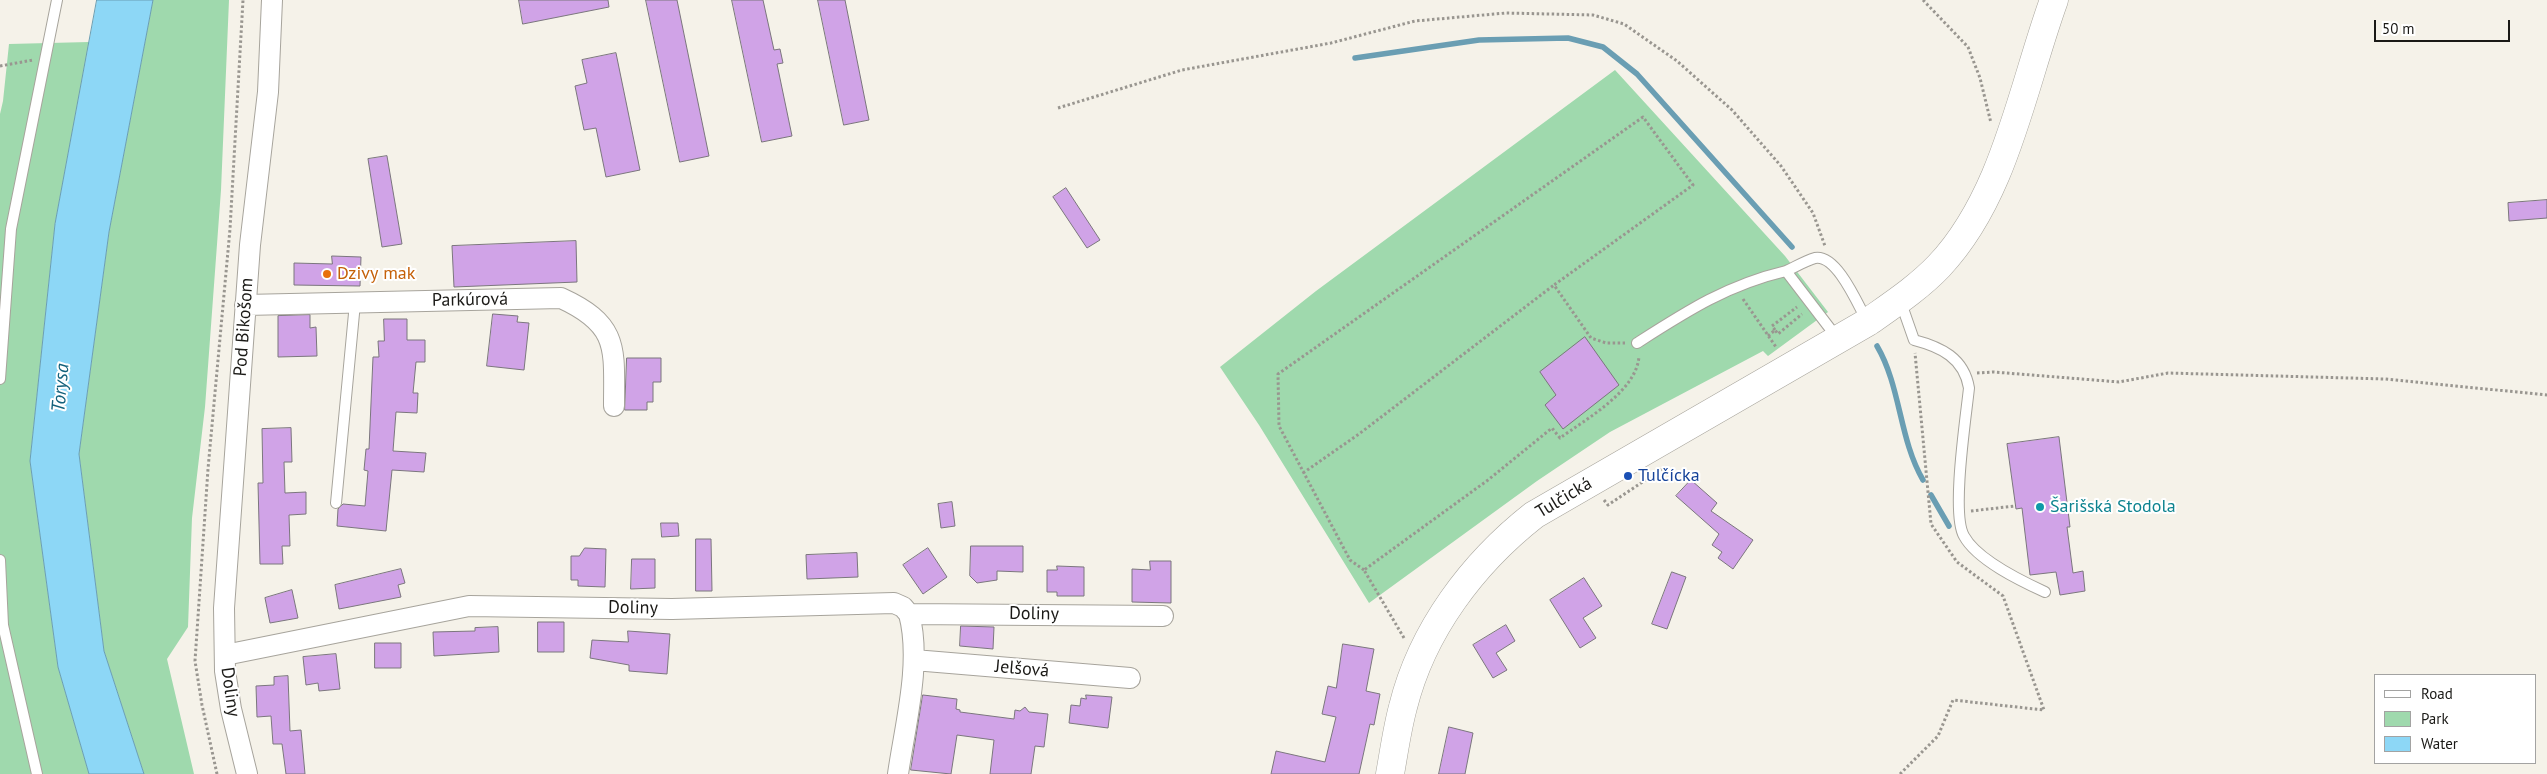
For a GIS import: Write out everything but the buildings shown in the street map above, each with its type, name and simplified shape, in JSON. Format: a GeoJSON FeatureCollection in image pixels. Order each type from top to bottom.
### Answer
{"type":"FeatureCollection","features":[{"type":"Feature","properties":{"kind":"street","name":"Pod Bikošom"},"geometry":{"type":"LineString","coordinates":[[225,655],[224,608],[245,305],[268,92],[272,0]]}},
{"type":"Feature","properties":{"kind":"street","name":"Tulčická"},"geometry":{"type":"LineString","coordinates":[[1390,774],[1403,706],[1421,656],[1450,604],[1470,576],[1499,545],[1534,515],[1854,330],[1899,300],[1926,278],[1951,253],[1983,204],[2000,162],[2054,0]]}},
{"type":"Feature","properties":{"kind":"street","name":"Parkúrová"},"geometry":{"type":"LineString","coordinates":[[245,305],[561,298],[594,316],[607,334],[614,358],[614,406]]}},
{"type":"Feature","properties":{"kind":"street","name":"Doliny"},"geometry":{"type":"LineString","coordinates":[[247,774],[230,709],[225,655],[469,606],[672,609],[894,603],[903,607],[910,614],[1163,616]]}},
{"type":"Feature","properties":{"kind":"street"},"geometry":{"type":"LineString","coordinates":[[898,774],[914,660],[913,626],[910,614]]}},
{"type":"Feature","properties":{"kind":"street","name":"Jelšová"},"geometry":{"type":"LineString","coordinates":[[914,660],[1130,678]]}},
{"type":"Feature","properties":{"kind":"lane"},"geometry":{"type":"LineString","coordinates":[[0,379],[11,229],[57,0]]}},
{"type":"Feature","properties":{"kind":"lane"},"geometry":{"type":"LineString","coordinates":[[1637,343],[1684,314],[1736,286],[1816,258],[1827,259],[1838,270],[1854,330]]}},
{"type":"Feature","properties":{"kind":"lane"},"geometry":{"type":"LineString","coordinates":[[1786,270],[1854,330]]}},
{"type":"Feature","properties":{"kind":"lane"},"geometry":{"type":"LineString","coordinates":[[1899,300],[1914,340],[1931,345],[1946,353],[1966,373],[1969,388],[1958,512],[1964,536],[1990,562],[2045,592]]}},
{"type":"Feature","properties":{"kind":"lane"},"geometry":{"type":"LineString","coordinates":[[336,503],[355,303]]}},
{"type":"Feature","properties":{"kind":"lane"},"geometry":{"type":"LineString","coordinates":[[0,560],[3,625],[37,774]]}},
{"type":"Feature","properties":{"kind":"path"},"geometry":{"type":"LineString","coordinates":[[217,774],[202,705],[196,661],[208,469],[230,229],[243,0]]}},
{"type":"Feature","properties":{"kind":"path"},"geometry":{"type":"LineString","coordinates":[[1923,0],[1968,47],[1980,78],[1992,125]]}},
{"type":"Feature","properties":{"kind":"path"},"geometry":{"type":"LineString","coordinates":[[1058,108],[1182,70],[1331,43],[1415,21],[1506,12],[1593,15],[1624,24],[1677,61],[1732,110],[1781,166],[1813,213],[1824,238],[1827,259]]}},
{"type":"Feature","properties":{"kind":"path"},"geometry":{"type":"LineString","coordinates":[[0,66],[46,58]]}},
{"type":"Feature","properties":{"kind":"path"},"geometry":{"type":"LineString","coordinates":[[1303,473],[1693,185],[1643,117],[1278,374],[1279,426],[1303,473],[1350,560],[1364,570],[1409,646],[1421,656]]}},
{"type":"Feature","properties":{"kind":"path"},"geometry":{"type":"LineString","coordinates":[[1364,570],[1488,480],[1552,428],[1560,438],[1615,397],[1631,379],[1638,366],[1637,343],[1606,344],[1591,338],[1554,286]]}},
{"type":"Feature","properties":{"kind":"path"},"geometry":{"type":"LineString","coordinates":[[1736,286],[1776,347]]}},
{"type":"Feature","properties":{"kind":"path"},"geometry":{"type":"LineString","coordinates":[[1797,307],[1803,315],[1778,334],[1775,330],[1772,326],[1797,307]]}},
{"type":"Feature","properties":{"kind":"path"},"geometry":{"type":"LineString","coordinates":[[1768,336],[1775,330]]}},
{"type":"Feature","properties":{"kind":"path"},"geometry":{"type":"LineString","coordinates":[[1900,774],[1938,736],[1953,700],[2044,710],[2003,596],[1957,562],[1931,524],[1914,340]]}},
{"type":"Feature","properties":{"kind":"path"},"geometry":{"type":"LineString","coordinates":[[1966,373],[1994,372],[2119,382],[2168,373],[2375,379],[2547,395]]}},
{"type":"Feature","properties":{"kind":"path"},"geometry":{"type":"LineString","coordinates":[[1958,512],[2015,506]]}},
{"type":"Feature","properties":{"kind":"green space"},"geometry":{"type":"Polygon","coordinates":[[[153,0],[229,0],[221,190],[205,407],[192,518],[188,627],[167,659],[194,774],[144,774],[104,651],[79,454],[109,232],[153,0]]]}},
{"type":"Feature","properties":{"kind":"green space"},"geometry":{"type":"Polygon","coordinates":[[[89,42],[55,224],[30,461],[58,667],[89,774],[0,774],[0,114],[9,44],[89,42]]]}},
{"type":"Feature","properties":{"kind":"green space"},"geometry":{"type":"Polygon","coordinates":[[[1615,70],[1785,256],[1828,312],[1768,356],[1763,351],[1610,432],[1537,481],[1369,603],[1259,425],[1220,367],[1316,291],[1615,70]]]}},
{"type":"Feature","properties":{"kind":"water","name":"Torysa"},"geometry":{"type":"Polygon","coordinates":[[[97,0],[153,0],[109,232],[79,454],[104,651],[144,774],[89,774],[58,667],[30,461],[55,224],[97,0]]]}},
{"type":"Feature","properties":{"kind":"waterway"},"geometry":{"type":"LineString","coordinates":[[1355,58],[1479,40],[1568,38],[1603,47],[1637,74],[1792,247]]}},
{"type":"Feature","properties":{"kind":"waterway"},"geometry":{"type":"LineString","coordinates":[[1877,346],[1891,378],[1909,448],[1923,480]]}},
{"type":"Feature","properties":{"kind":"waterway"},"geometry":{"type":"LineString","coordinates":[[1931,495],[1949,526]]}},
{"type":"Feature","properties":{"kind":"place","name":"Dzivy mak"},"geometry":{"type":"Point","coordinates":[327,274]}},
{"type":"Feature","properties":{"kind":"place","name":"Tulčícka"},"geometry":{"type":"Point","coordinates":[1628,476]}},
{"type":"Feature","properties":{"kind":"place","name":"Šarišská Stodola"},"geometry":{"type":"Point","coordinates":[2040,507]}}]}
